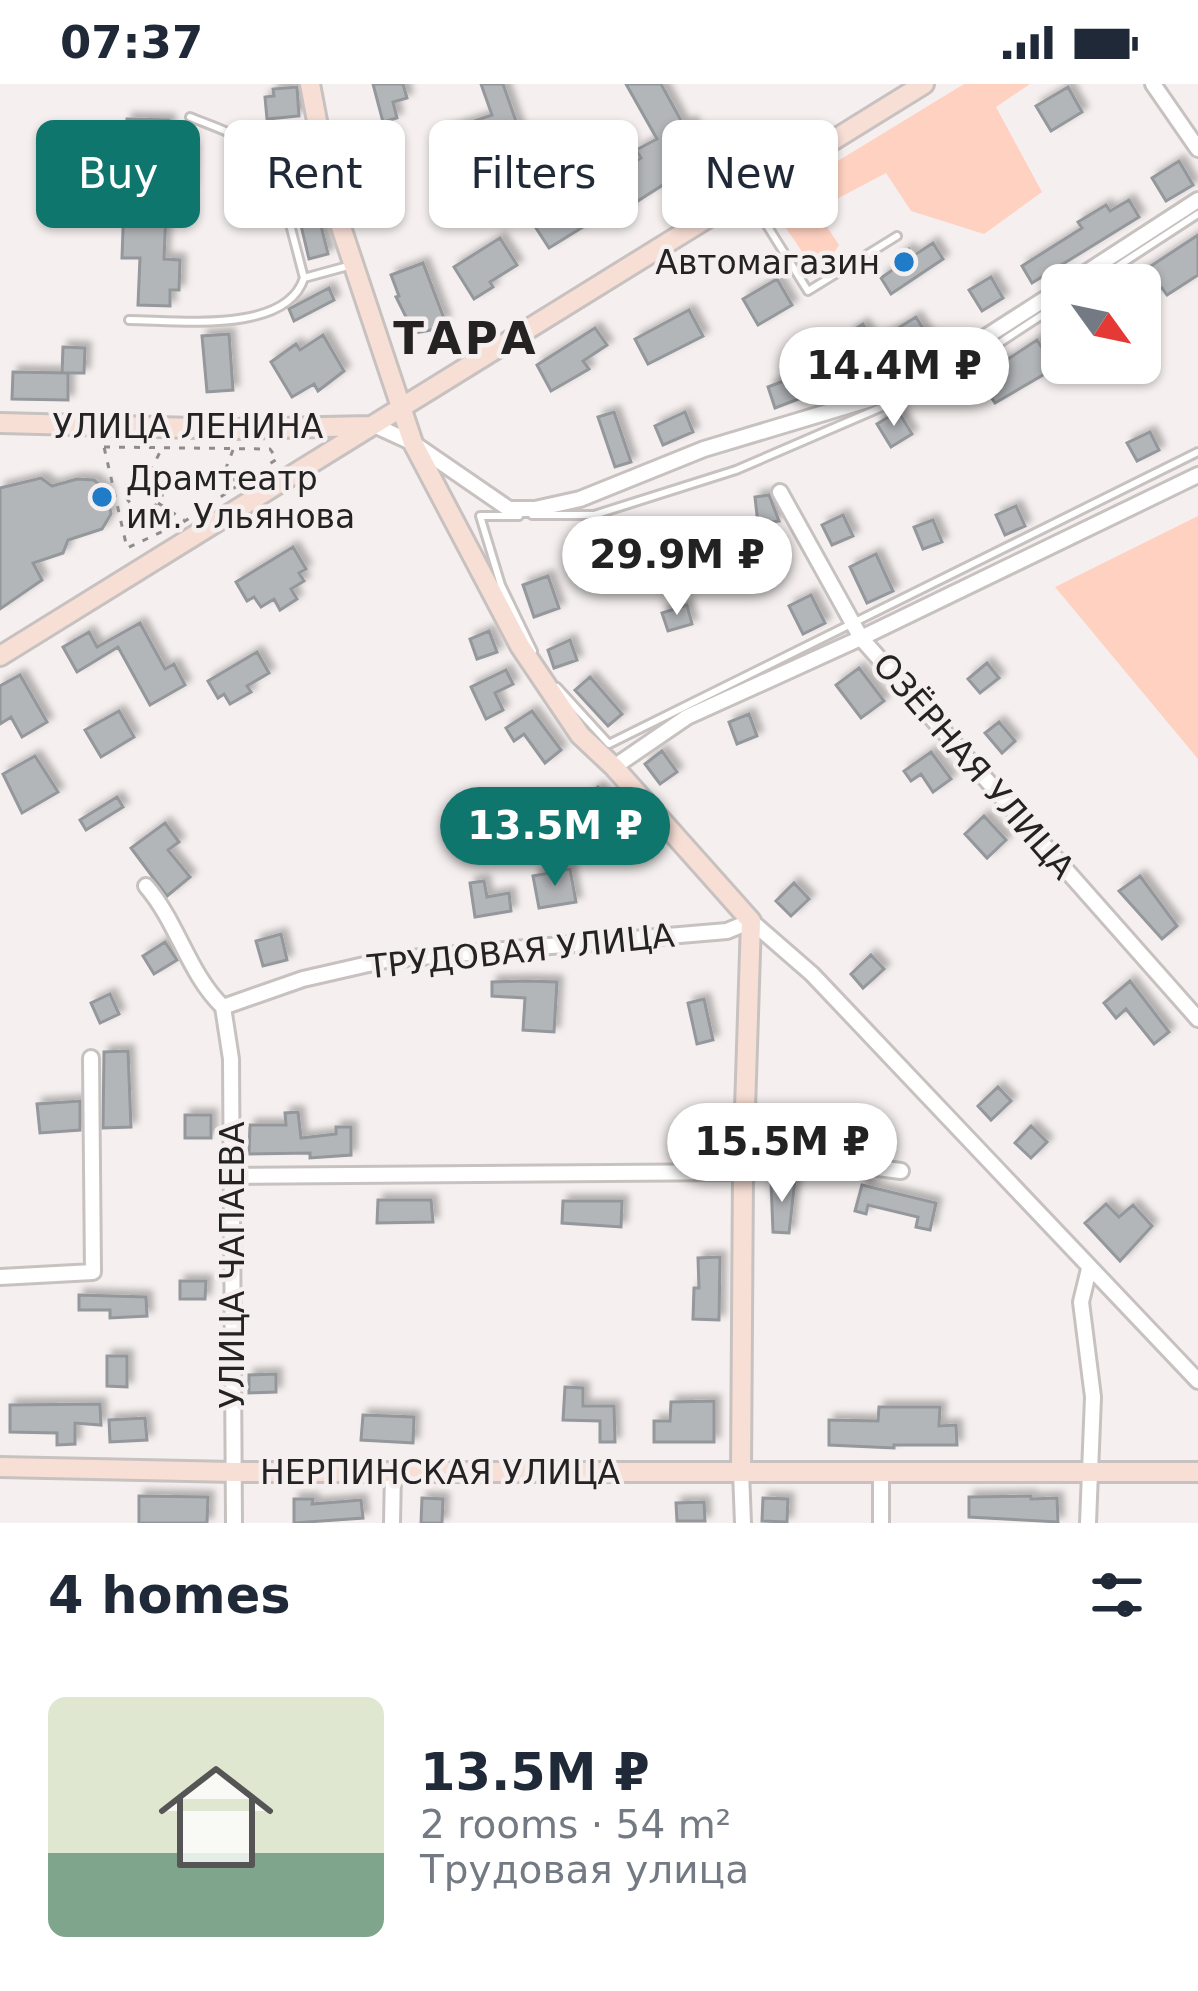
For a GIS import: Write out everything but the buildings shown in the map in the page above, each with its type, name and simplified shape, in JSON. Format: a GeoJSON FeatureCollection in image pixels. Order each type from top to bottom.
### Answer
{"type":"FeatureCollection","features":[{"type":"Feature","properties":{"kind":"main road"},"geometry":{"type":"LineString","coordinates":[[310,84],[332,200],[413,443],[543,684],[580,735],[751,921],[742,1172],[741,1472]]}},
{"type":"Feature","properties":{"kind":"main road"},"geometry":{"type":"LineString","coordinates":[[838,138],[924,84]]}},
{"type":"Feature","properties":{"kind":"main road"},"geometry":{"type":"LineString","coordinates":[[0,656],[693,228]]}},
{"type":"Feature","properties":{"kind":"main road","name":"УЛИЦА ЛЕНИНА"},"geometry":{"type":"LineString","coordinates":[[0,423],[234,429],[376,426]]}},
{"type":"Feature","properties":{"kind":"main road","name":"НЕРПИНСКАЯ УЛИЦА"},"geometry":{"type":"LineString","coordinates":[[0,1468],[1198,1472]]}},
{"type":"Feature","properties":{"kind":"street"},"geometry":{"type":"LineString","coordinates":[[1153,84],[1198,149]]}},
{"type":"Feature","properties":{"kind":"street"},"geometry":{"type":"LineString","coordinates":[[1098,264],[1198,200]]}},
{"type":"Feature","properties":{"kind":"street"},"geometry":{"type":"LineString","coordinates":[[376,426],[413,443],[509,508],[535,508],[580,499],[704,448],[874,398],[928,374],[1041,301]]}},
{"type":"Feature","properties":{"kind":"street"},"geometry":{"type":"LineString","coordinates":[[614,767],[687,717],[857,631],[1198,475]]}},
{"type":"Feature","properties":{"kind":"street","name":"ОЗЁРНАЯ УЛИЦА"},"geometry":{"type":"LineString","coordinates":[[780,492],[857,631],[1198,1019]]}},
{"type":"Feature","properties":{"kind":"street"},"geometry":{"type":"LineString","coordinates":[[146,886],[178,932],[208,992],[223,1007]]}},
{"type":"Feature","properties":{"kind":"street"},"geometry":{"type":"LineString","coordinates":[[751,921],[812,974],[1198,1381]]}},
{"type":"Feature","properties":{"kind":"street","name":"ТРУДОВАЯ УЛИЦА"},"geometry":{"type":"LineString","coordinates":[[223,1007],[303,979],[386,960],[727,931],[751,921]]}},
{"type":"Feature","properties":{"kind":"street","name":"УЛИЦА ЧАПАЕВА"},"geometry":{"type":"LineString","coordinates":[[223,1007],[231,1059],[235,1523]]}},
{"type":"Feature","properties":{"kind":"street"},"geometry":{"type":"LineString","coordinates":[[0,1277],[93,1272],[91,1058]]}},
{"type":"Feature","properties":{"kind":"street"},"geometry":{"type":"LineString","coordinates":[[232,1176],[742,1172],[854,1165],[901,1171]]}},
{"type":"Feature","properties":{"kind":"street"},"geometry":{"type":"LineString","coordinates":[[1088,1523],[1093,1397],[1081,1303],[1089,1269]]}},
{"type":"Feature","properties":{"kind":"street"},"geometry":{"type":"LineString","coordinates":[[392,1523],[393,1472]]}},
{"type":"Feature","properties":{"kind":"street"},"geometry":{"type":"LineString","coordinates":[[741,1472],[743,1523]]}},
{"type":"Feature","properties":{"kind":"street"},"geometry":{"type":"LineString","coordinates":[[881,1472],[881,1523]]}},
{"type":"Feature","properties":{"kind":"lane"},"geometry":{"type":"LineString","coordinates":[[130,320],[232,321],[268,312],[296,297],[304,278],[275,167],[264,152],[190,117]]}},
{"type":"Feature","properties":{"kind":"lane"},"geometry":{"type":"LineString","coordinates":[[1121,264],[1198,214]]}},
{"type":"Feature","properties":{"kind":"lane"},"geometry":{"type":"LineString","coordinates":[[769,228],[808,292],[897,236]]}},
{"type":"Feature","properties":{"kind":"lane"},"geometry":{"type":"LineString","coordinates":[[304,278],[352,265]]}},
{"type":"Feature","properties":{"kind":"lane"},"geometry":{"type":"LineString","coordinates":[[1041,316],[940,382],[736,470],[594,514],[480,516],[501,585],[543,672],[609,744],[857,631],[1198,452]]}},
{"type":"Feature","properties":{"kind":"path"},"geometry":{"type":"LineString","coordinates":[[104,447],[162,448],[270,449],[277,455],[274,465],[185,521],[127,548],[104,447]]}},
{"type":"Feature","properties":{"kind":"path"},"geometry":{"type":"LineString","coordinates":[[150,472],[162,448]]}},
{"type":"Feature","properties":{"kind":"path"},"geometry":{"type":"LineString","coordinates":[[234,448],[226,468],[234,480],[243,482]]}},
{"type":"Feature","properties":{"kind":"path"},"geometry":{"type":"LineString","coordinates":[[163,486],[226,468]]}},
{"type":"Feature","properties":{"kind":"path"},"geometry":{"type":"LineString","coordinates":[[150,472],[163,486]]}},
{"type":"Feature","properties":{"kind":"path"},"geometry":{"type":"LineString","coordinates":[[126,495],[131,476],[150,472]]}},
{"type":"Feature","properties":{"kind":"path"},"geometry":{"type":"LineString","coordinates":[[158,503],[163,486]]}},
{"type":"Feature","properties":{"kind":"path"},"geometry":{"type":"LineString","coordinates":[[115,497],[126,495]]}},
{"type":"Feature","properties":{"kind":"path"},"geometry":{"type":"LineString","coordinates":[[126,495],[139,508],[158,503],[185,521]]}},
{"type":"Feature","properties":{"kind":"shaded area"},"geometry":{"type":"Polygon","coordinates":[[[964,84],[1030,84],[996,107],[1042,192],[984,234],[911,211],[886,173],[838,198],[838,161],[964,84]]]}},
{"type":"Feature","properties":{"kind":"shaded area"},"geometry":{"type":"Polygon","coordinates":[[[786,228],[828,228],[839,245],[828,262],[809,262],[786,228]]]}},
{"type":"Feature","properties":{"kind":"shaded area"},"geometry":{"type":"Polygon","coordinates":[[[1198,516],[1198,759],[1055,587],[1198,516]]]}},
{"type":"Feature","properties":{"kind":"place","name":"Автомагазин"},"geometry":{"type":"Point","coordinates":[904,262]}},
{"type":"Feature","properties":{"kind":"place","name":"Драмтеатр им. Ульянова"},"geometry":{"type":"Point","coordinates":[102,497]}},
{"type":"Feature","properties":{"kind":"district","name":"ТАРА"},"geometry":{"type":"Point","coordinates":[466,338]}}]}
